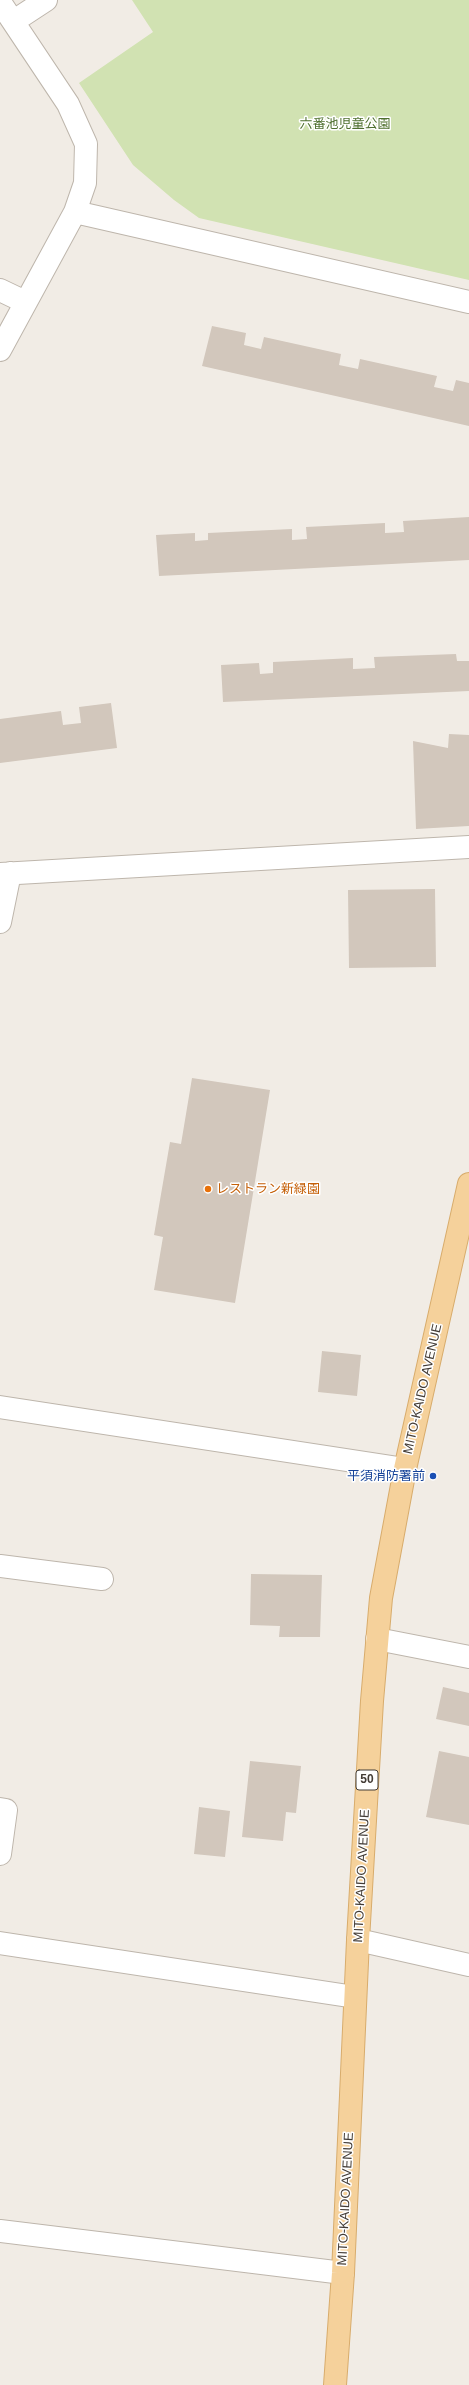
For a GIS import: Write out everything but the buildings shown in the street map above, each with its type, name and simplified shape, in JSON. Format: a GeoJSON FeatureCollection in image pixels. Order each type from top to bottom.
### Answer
{"type":"FeatureCollection","features":[{"type":"Feature","properties":{"kind":"main road","name":"MITO-KAIDO AVENUE"},"geometry":{"type":"LineString","coordinates":[[335,2385],[343,2273],[358,1940],[377,1639],[386,1563],[405,1469],[469,1184]]}},
{"type":"Feature","properties":{"kind":"street"},"geometry":{"type":"LineString","coordinates":[[14,21],[46,0]]}},
{"type":"Feature","properties":{"kind":"street"},"geometry":{"type":"LineString","coordinates":[[0,2],[68,104],[86,144],[85,183],[75,212],[0,350]]}},
{"type":"Feature","properties":{"kind":"street"},"geometry":{"type":"LineString","coordinates":[[75,212],[469,302]]}},
{"type":"Feature","properties":{"kind":"street"},"geometry":{"type":"LineString","coordinates":[[0,290],[25,302]]}},
{"type":"Feature","properties":{"kind":"street"},"geometry":{"type":"LineString","coordinates":[[0,922],[5,873],[469,847]]}},
{"type":"Feature","properties":{"kind":"street"},"geometry":{"type":"LineString","coordinates":[[0,1407],[405,1469]]}},
{"type":"Feature","properties":{"kind":"street"},"geometry":{"type":"LineString","coordinates":[[0,1566],[102,1578]]}},
{"type":"Feature","properties":{"kind":"street"},"geometry":{"type":"LineString","coordinates":[[377,1639],[469,1657]]}},
{"type":"Feature","properties":{"kind":"street"},"geometry":{"type":"LineString","coordinates":[[0,1809],[6,1810],[0,1854]]}},
{"type":"Feature","properties":{"kind":"street"},"geometry":{"type":"LineString","coordinates":[[358,1940],[469,1965]]}},
{"type":"Feature","properties":{"kind":"street"},"geometry":{"type":"LineString","coordinates":[[0,1943],[355,1997]]}},
{"type":"Feature","properties":{"kind":"street"},"geometry":{"type":"LineString","coordinates":[[0,2231],[343,2273]]}},
{"type":"Feature","properties":{"kind":"green space","name":"六番池児童公園"},"geometry":{"type":"Polygon","coordinates":[[[132,0],[469,0],[469,280],[199,218],[174,200],[133,165],[79,83],[153,32],[132,0]]]}},
{"type":"Feature","properties":{"kind":"place","name":"レストラン新緑園"},"geometry":{"type":"Point","coordinates":[208,1189]}},
{"type":"Feature","properties":{"kind":"place","name":"平須消防署前"},"geometry":{"type":"Point","coordinates":[433,1476]}}]}
